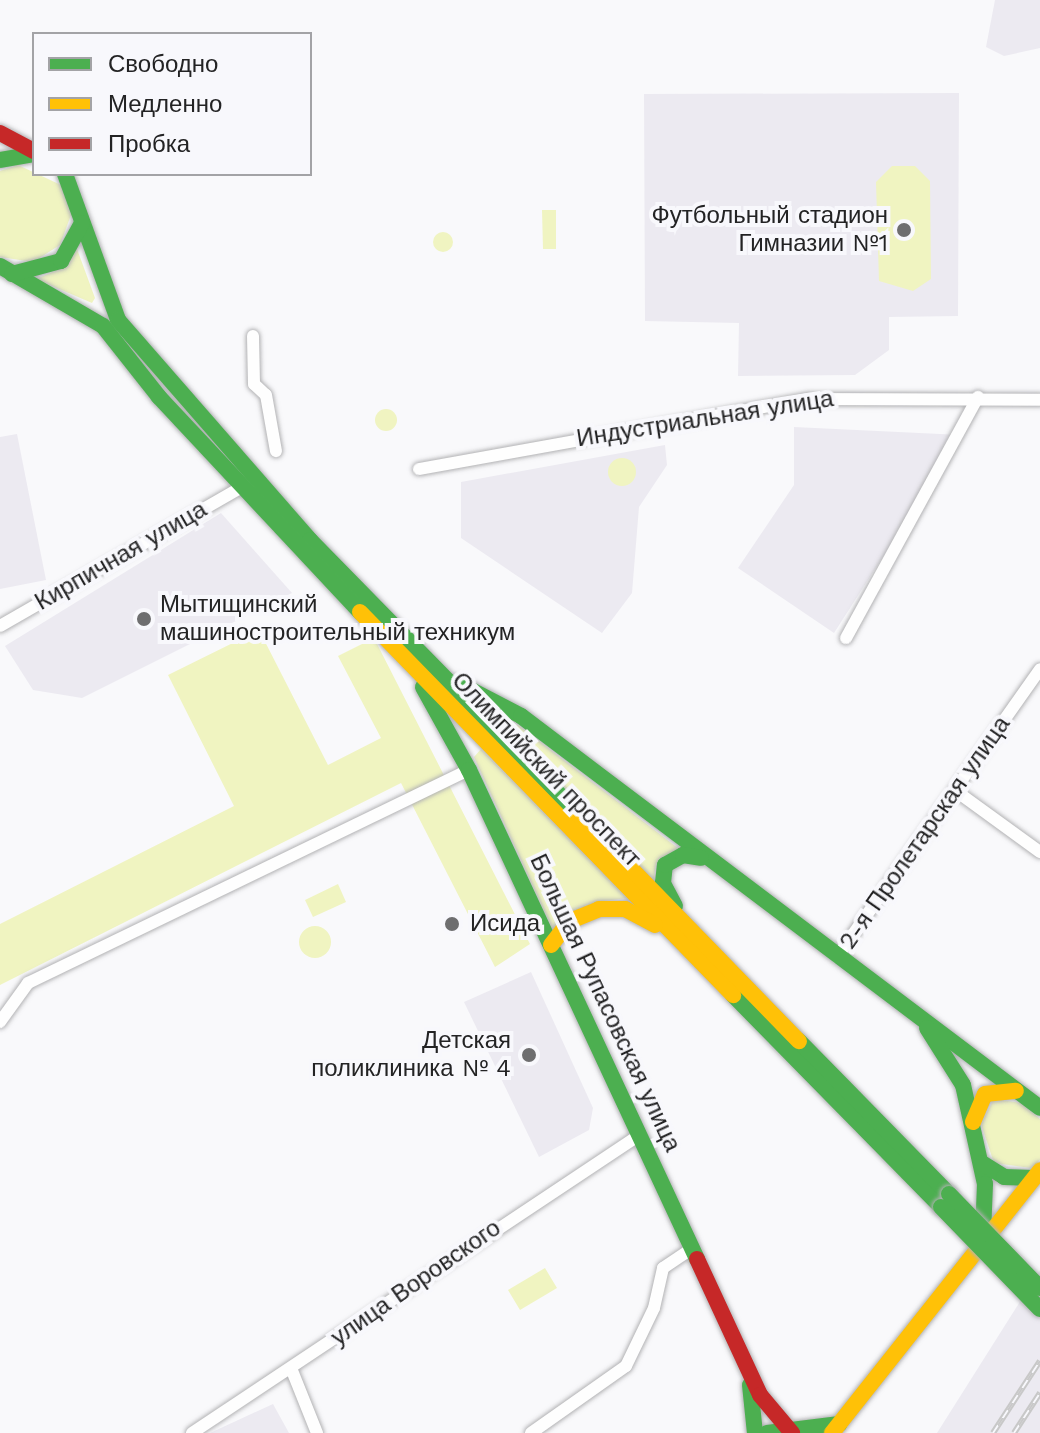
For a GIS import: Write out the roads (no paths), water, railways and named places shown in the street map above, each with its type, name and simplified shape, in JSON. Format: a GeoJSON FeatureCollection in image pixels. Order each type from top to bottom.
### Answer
{"type":"FeatureCollection","features":[{"type":"Feature","properties":{"kind":"main road"},"geometry":{"type":"LineString","coordinates":[[0,133],[32,152]]}},
{"type":"Feature","properties":{"kind":"main road"},"geometry":{"type":"LineString","coordinates":[[0,160],[32,153]]}},
{"type":"Feature","properties":{"kind":"main road","name":"Олимпийский проспект"},"geometry":{"type":"LineString","coordinates":[[66,176],[83,213],[118,320],[310,540],[690,927],[945,1201],[1040,1309]]}},
{"type":"Feature","properties":{"kind":"main road","name":"Олимпийский проспект"},"geometry":{"type":"LineString","coordinates":[[5,272],[61,261],[79,239],[83,213]]}},
{"type":"Feature","properties":{"kind":"main road","name":"Олимпийский проспект"},"geometry":{"type":"LineString","coordinates":[[5,272],[103,326],[242,487],[674,940],[945,1201],[1040,1288]]}},
{"type":"Feature","properties":{"kind":"main road","name":"Большая Рупасовская улица"},"geometry":{"type":"LineString","coordinates":[[412,668],[469,770],[641,1134],[744,1364]]}},
{"type":"Feature","properties":{"kind":"main road"},"geometry":{"type":"LineString","coordinates":[[446,677],[521,716],[705,859],[1040,1108]]}},
{"type":"Feature","properties":{"kind":"main road"},"geometry":{"type":"LineString","coordinates":[[690,927],[665,891],[663,870],[677,856],[705,859]]}},
{"type":"Feature","properties":{"kind":"main road"},"geometry":{"type":"LineString","coordinates":[[551,945],[580,915],[611,908],[644,917],[674,940]]}},
{"type":"Feature","properties":{"kind":"main road"},"geometry":{"type":"LineString","coordinates":[[916,1015],[955,1064],[982,1163],[983,1234]]}},
{"type":"Feature","properties":{"kind":"main road"},"geometry":{"type":"LineString","coordinates":[[974,1131],[976,1105],[985,1094],[1006,1087],[1022,1094]]}},
{"type":"Feature","properties":{"kind":"main road"},"geometry":{"type":"LineString","coordinates":[[982,1163],[1004,1177],[1036,1174]]}},
{"type":"Feature","properties":{"kind":"main road"},"geometry":{"type":"LineString","coordinates":[[744,1364],[784,1432],[838,1427],[983,1234],[1036,1174]]}},
{"type":"Feature","properties":{"kind":"main road"},"geometry":{"type":"LineString","coordinates":[[744,1364],[755,1433]]}},
{"type":"Feature","properties":{"kind":"street"},"geometry":{"type":"LineString","coordinates":[[253,336],[254,384],[266,395],[276,451]]}},
{"type":"Feature","properties":{"kind":"street"},"geometry":{"type":"LineString","coordinates":[[846,638],[978,397]]}},
{"type":"Feature","properties":{"kind":"street","name":"Индустриальная улица"},"geometry":{"type":"LineString","coordinates":[[419,469],[809,399],[978,397],[1040,400]]}},
{"type":"Feature","properties":{"kind":"street","name":"Кирпичная улица"},"geometry":{"type":"LineString","coordinates":[[0,626],[242,487]]}},
{"type":"Feature","properties":{"kind":"street","name":"2-я Пролетарская улица"},"geometry":{"type":"LineString","coordinates":[[837,957],[1040,669]]}},
{"type":"Feature","properties":{"kind":"street"},"geometry":{"type":"LineString","coordinates":[[0,1022],[28,983],[469,770]]}},
{"type":"Feature","properties":{"kind":"street"},"geometry":{"type":"LineString","coordinates":[[956,791],[1040,852]]}},
{"type":"Feature","properties":{"kind":"street","name":"улица Воровского"},"geometry":{"type":"LineString","coordinates":[[192,1433],[641,1134]]}},
{"type":"Feature","properties":{"kind":"street"},"geometry":{"type":"LineString","coordinates":[[531,1433],[626,1366],[654,1308],[663,1268],[693,1248]]}},
{"type":"Feature","properties":{"kind":"street"},"geometry":{"type":"LineString","coordinates":[[291,1368],[317,1433]]}},
{"type":"Feature","properties":{"kind":"railway"},"geometry":{"type":"LineString","coordinates":[[993,1433],[1040,1361]]}},
{"type":"Feature","properties":{"kind":"railway"},"geometry":{"type":"LineString","coordinates":[[1014,1433],[1040,1393]]}},
{"type":"Feature","properties":{"kind":"place","name":"Футбольный стадион Гимназии №1"},"geometry":{"type":"Point","coordinates":[904,230]}},
{"type":"Feature","properties":{"kind":"place","name":"Мытищинский машиностроительный техникум"},"geometry":{"type":"Point","coordinates":[144,619]}},
{"type":"Feature","properties":{"kind":"place","name":"Исида"},"geometry":{"type":"Point","coordinates":[452,924]}},
{"type":"Feature","properties":{"kind":"place","name":"Детская поликлиника № 4"},"geometry":{"type":"Point","coordinates":[529,1055]}}]}
